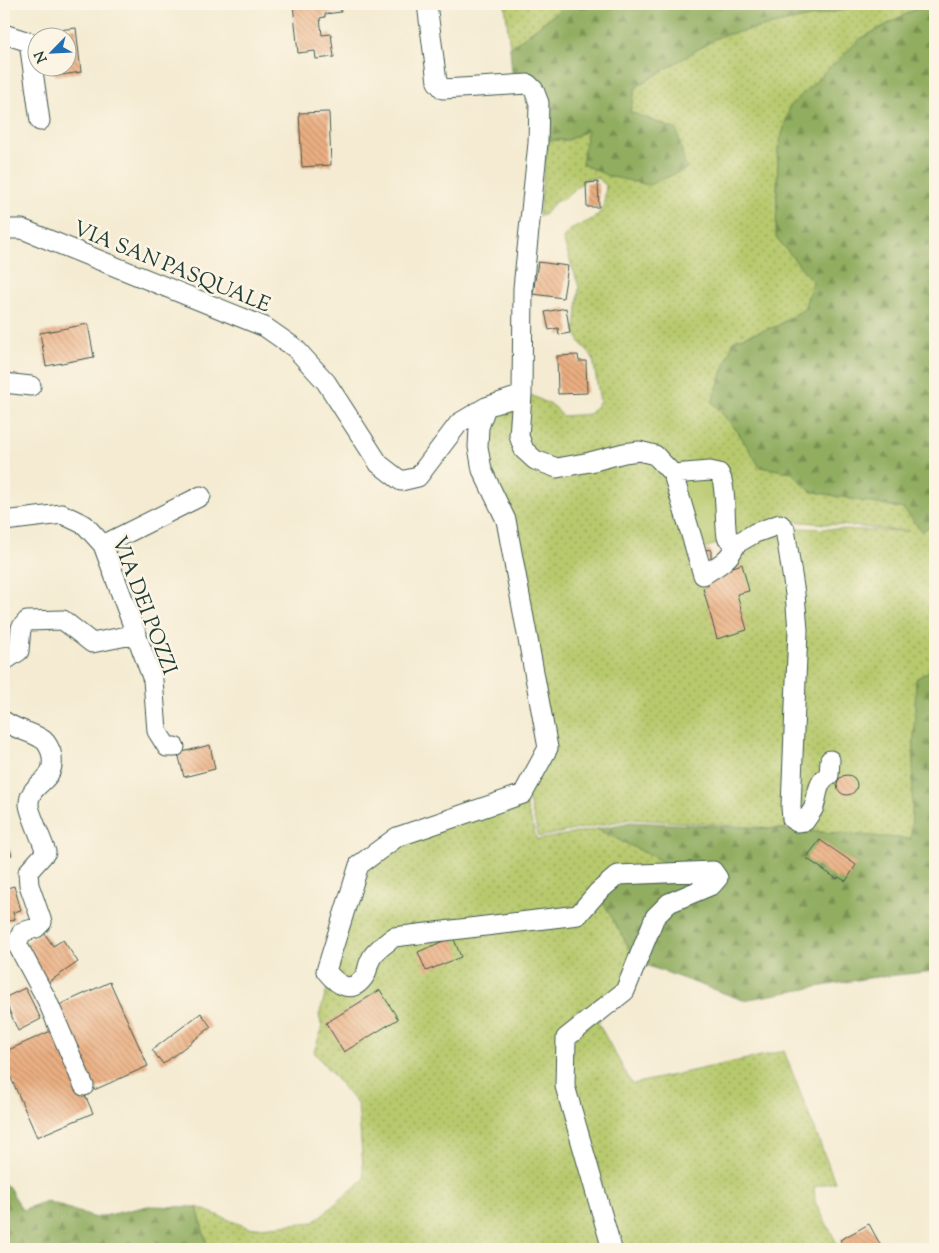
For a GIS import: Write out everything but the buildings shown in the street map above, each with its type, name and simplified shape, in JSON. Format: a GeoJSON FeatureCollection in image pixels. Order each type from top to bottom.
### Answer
{"type":"FeatureCollection","features":[{"type":"Feature","properties":{"kind":"street"},"geometry":{"type":"LineString","coordinates":[[427,4],[437,82],[443,89],[528,84],[534,90],[539,102],[538,143],[523,288],[522,395],[519,436],[524,450],[535,460],[557,468],[639,451],[655,455],[673,474],[703,574],[724,562],[732,554],[736,544],[755,533],[780,524],[785,529],[796,594],[798,630],[791,807],[792,819],[797,822],[805,821],[813,809],[819,785],[823,778],[829,775],[830,760]]}},
{"type":"Feature","properties":{"kind":"street"},"geometry":{"type":"LineString","coordinates":[[4,34],[29,42],[40,121]]}},
{"type":"Feature","properties":{"kind":"street","name":"VIA SAN PASQUALE"},"geometry":{"type":"LineString","coordinates":[[4,229],[22,229],[265,327],[295,348],[326,382],[379,464],[401,482],[418,477],[459,423],[486,407],[522,395]]}},
{"type":"Feature","properties":{"kind":"street"},"geometry":{"type":"LineString","coordinates":[[4,383],[31,386]]}},
{"type":"Feature","properties":{"kind":"street"},"geometry":{"type":"LineString","coordinates":[[486,407],[479,427],[478,447],[482,470],[506,520],[548,748],[523,794],[397,837],[359,865],[326,971],[336,984],[344,988],[357,984],[366,973],[371,957],[394,937],[578,915],[598,892],[618,875],[713,871],[718,878],[712,885],[669,903],[655,917],[626,991],[566,1038],[565,1086],[612,1249]]}},
{"type":"Feature","properties":{"kind":"street"},"geometry":{"type":"LineString","coordinates":[[673,474],[710,471],[719,473],[723,478],[724,520],[727,537],[736,544]]}},
{"type":"Feature","properties":{"kind":"street"},"geometry":{"type":"LineString","coordinates":[[103,545],[201,496]]}},
{"type":"Feature","properties":{"kind":"street","name":"VIA DEI POZZI"},"geometry":{"type":"LineString","coordinates":[[4,521],[62,514],[86,525],[103,545],[153,680],[157,731],[167,747],[175,747]]}},
{"type":"Feature","properties":{"kind":"street"},"geometry":{"type":"LineString","coordinates":[[4,660],[19,651],[22,628],[27,621],[63,620],[92,643],[137,634]]}},
{"type":"Feature","properties":{"kind":"street"},"geometry":{"type":"LineString","coordinates":[[4,721],[22,732],[43,739],[50,748],[52,757],[53,767],[47,778],[31,792],[29,806],[46,852],[28,872],[29,885],[42,922],[36,928],[22,932],[17,944],[47,1000],[84,1086]]}},
{"type":"Feature","properties":{"kind":"green space"},"geometry":{"type":"Polygon","coordinates":[[[505,4],[621,4],[565,6],[510,48],[505,4]]]}},
{"type":"Feature","properties":{"kind":"green space"},"geometry":{"type":"Polygon","coordinates":[[[621,4],[871,4],[720,36],[636,87],[630,112],[677,130],[686,169],[649,185],[608,176],[582,164],[587,130],[568,140],[547,140],[546,101],[532,74],[512,73],[510,48],[565,6],[621,4]]]}},
{"type":"Feature","properties":{"kind":"green space"},"geometry":{"type":"Polygon","coordinates":[[[871,4],[925,4],[860,39],[778,149],[776,237],[813,282],[804,309],[777,326],[734,340],[712,402],[738,432],[760,467],[791,472],[810,491],[904,509],[922,531],[935,522],[935,667],[916,680],[911,839],[794,830],[791,528],[909,531],[779,520],[736,539],[657,451],[557,464],[528,448],[523,413],[531,395],[555,407],[562,416],[589,414],[600,402],[593,358],[579,341],[575,330],[579,287],[563,239],[570,230],[598,215],[603,206],[606,185],[597,178],[586,179],[565,198],[555,202],[544,215],[539,216],[547,140],[568,140],[588,130],[677,130],[630,112],[636,87],[720,36],[871,4]]]}},
{"type":"Feature","properties":{"kind":"green space"},"geometry":{"type":"Polygon","coordinates":[[[925,4],[935,4],[935,522],[922,532],[904,509],[810,491],[791,472],[760,467],[738,432],[712,402],[734,340],[777,326],[804,309],[813,282],[776,237],[778,149],[790,106],[860,39],[925,4]]]}},
{"type":"Feature","properties":{"kind":"green space"},"geometry":{"type":"Polygon","coordinates":[[[518,399],[533,462],[639,454],[670,476],[701,579],[779,528],[792,594],[786,829],[630,819],[539,837],[527,794],[551,749],[485,470],[489,410],[518,399]]]}},
{"type":"Feature","properties":{"kind":"green space"},"geometry":{"type":"Polygon","coordinates":[[[712,477],[723,542],[698,550],[679,484],[685,479],[712,477]]]}},
{"type":"Feature","properties":{"kind":"green space"},"geometry":{"type":"Polygon","coordinates":[[[935,667],[935,971],[868,978],[743,1000],[637,962],[599,895],[619,879],[690,875],[597,829],[630,822],[794,830],[911,839],[916,679],[935,667]]]}},
{"type":"Feature","properties":{"kind":"green space"},"geometry":{"type":"Polygon","coordinates":[[[524,798],[537,840],[597,829],[682,871],[637,962],[598,1023],[632,1084],[784,1051],[835,1182],[814,1187],[815,1202],[840,1249],[208,1249],[197,1207],[249,1228],[314,1222],[364,1179],[358,1105],[314,1052],[322,1028],[319,1015],[365,868],[403,840],[524,798]]]}},
{"type":"Feature","properties":{"kind":"green space"},"geometry":{"type":"Polygon","coordinates":[[[4,1184],[9,1187],[22,1210],[47,1201],[95,1218],[148,1206],[197,1207],[208,1249],[4,1249],[4,1184]]]}}]}
